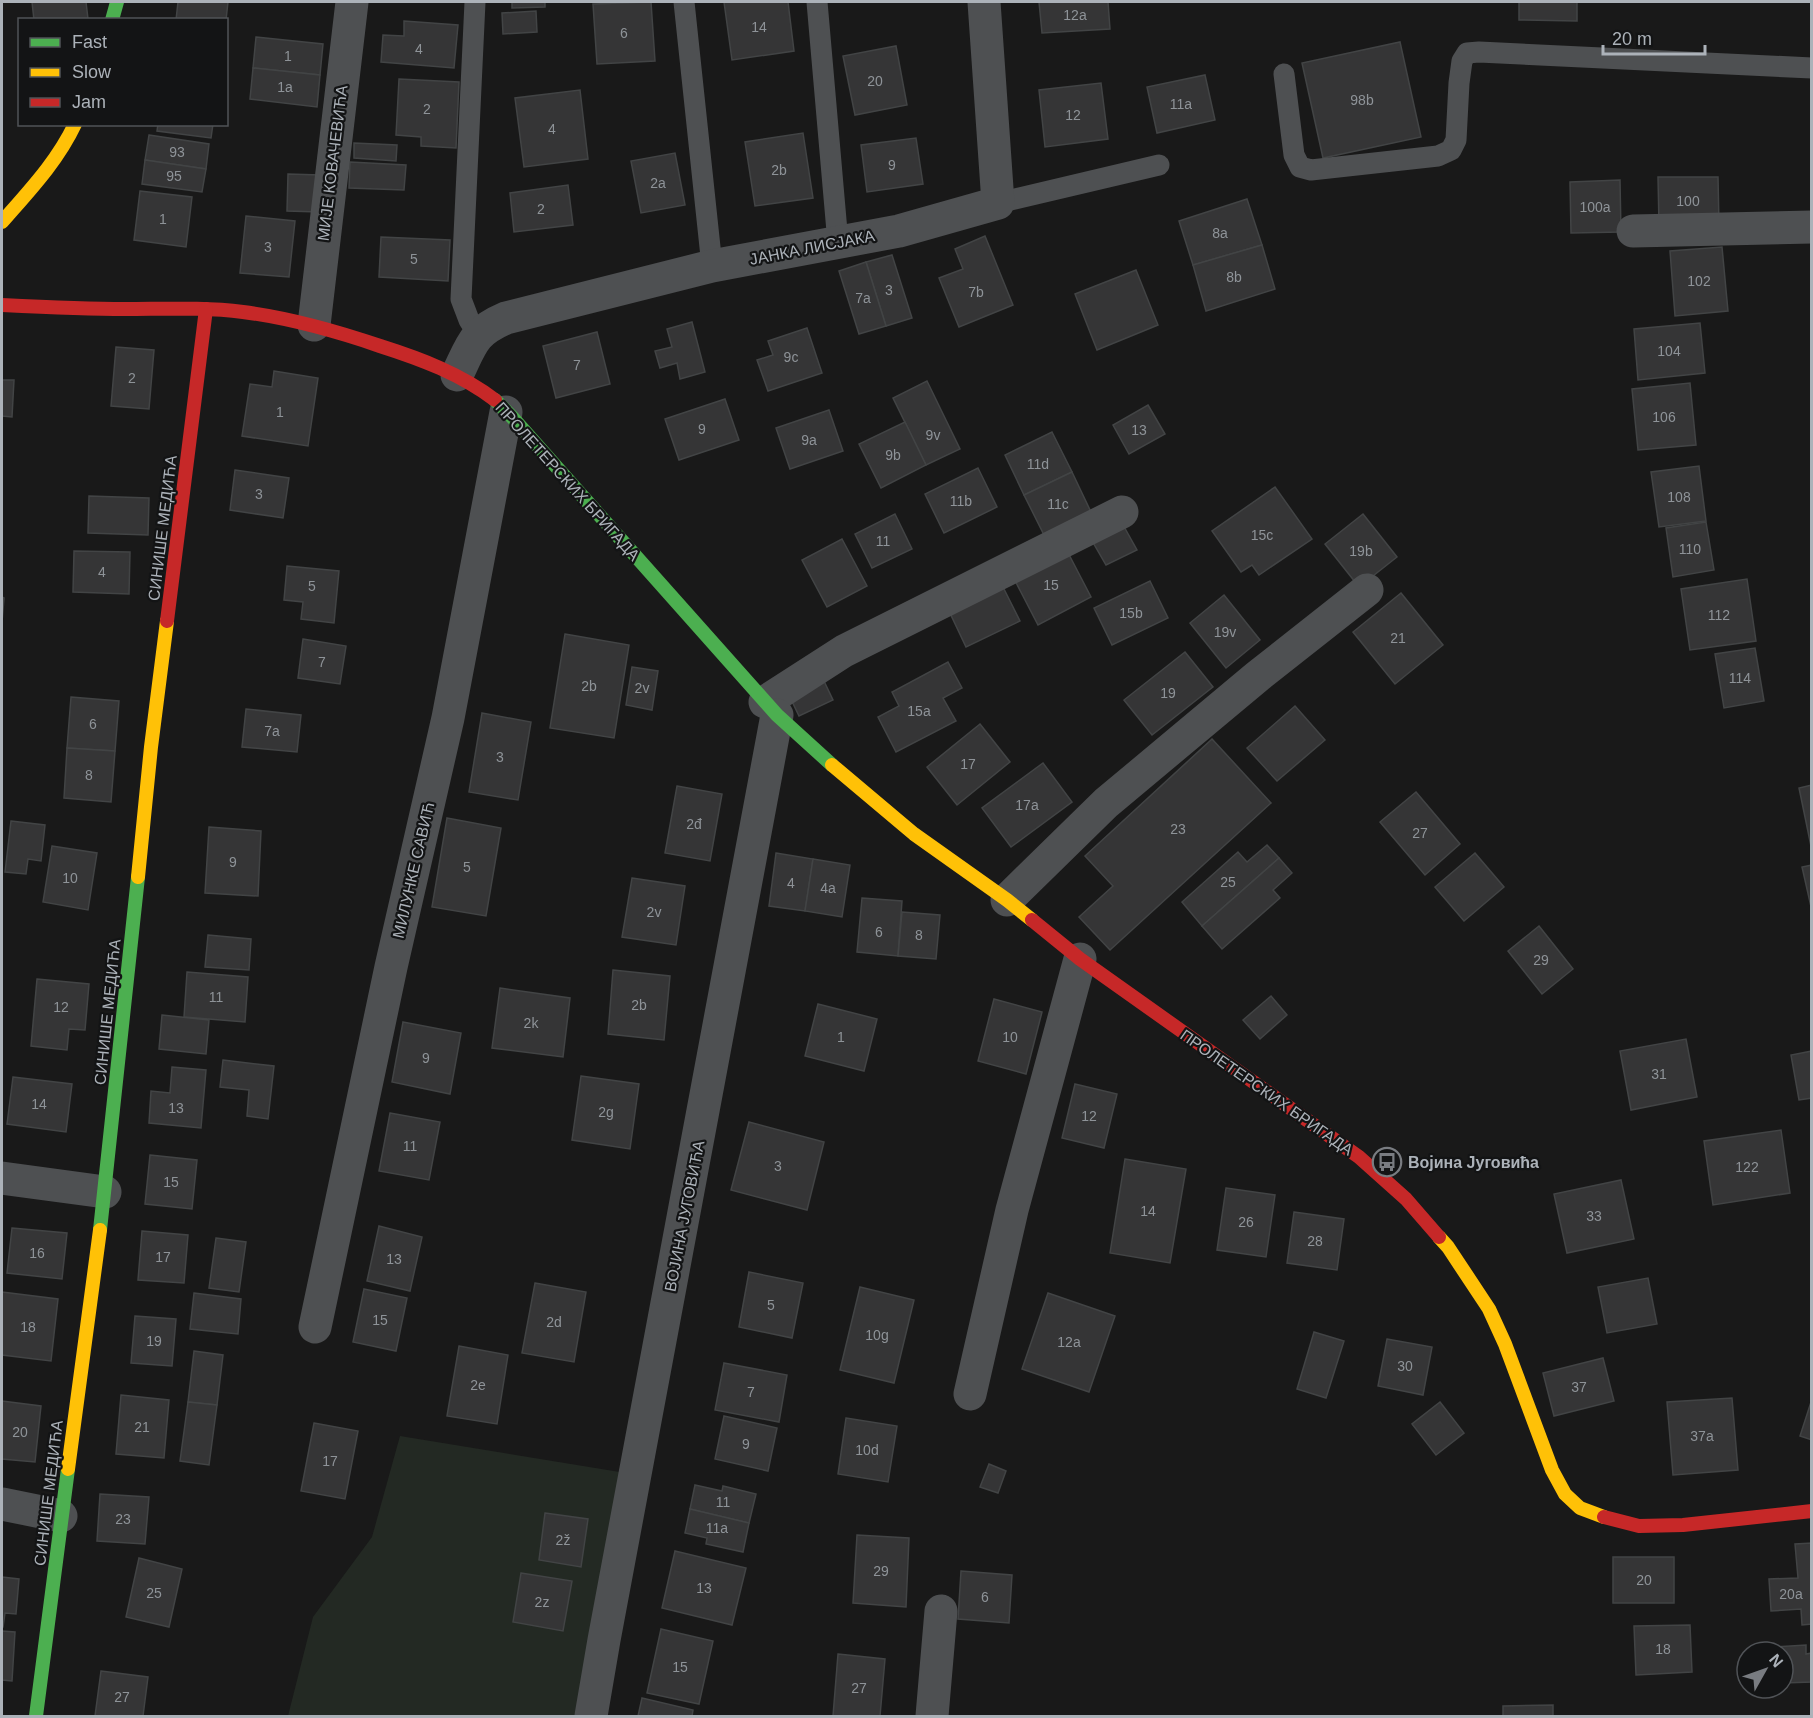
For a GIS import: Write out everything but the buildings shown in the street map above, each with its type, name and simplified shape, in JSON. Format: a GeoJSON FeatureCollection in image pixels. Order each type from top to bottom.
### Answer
{"type":"FeatureCollection","features":[{"type":"Feature","properties":{"kind":"street"},"geometry":{"type":"LineString","coordinates":[[113,18],[117,2]]}},
{"type":"Feature","properties":{"kind":"street","name":"МИЈЕ КОВАЧЕВИЋА"},"geometry":{"type":"LineString","coordinates":[[314,325],[352,2]]}},
{"type":"Feature","properties":{"kind":"street"},"geometry":{"type":"LineString","coordinates":[[984,2],[998,203]]}},
{"type":"Feature","properties":{"kind":"street"},"geometry":{"type":"LineString","coordinates":[[2,222],[41,177],[61,150],[74,126]]}},
{"type":"Feature","properties":{"kind":"street","name":"ЈАНКА ЛИСЈАКА"},"geometry":{"type":"LineString","coordinates":[[478,334],[490,325],[506,318],[712,266],[899,231],[998,203]]}},
{"type":"Feature","properties":{"kind":"street"},"geometry":{"type":"LineString","coordinates":[[1633,231],[1812,227]]}},
{"type":"Feature","properties":{"kind":"street","name":"ПРОЛЕТЕРСКИХ БРИГАДА"},"geometry":{"type":"LineString","coordinates":[[2,305],[206,309],[243,312],[314,325],[417,357],[457,375],[491,397],[771,708],[851,783],[914,834],[1007,900],[1080,959],[1359,1157],[1412,1205],[1448,1247],[1489,1309],[1505,1344],[1552,1470],[1565,1494],[1580,1508],[1593,1514],[1639,1526],[1683,1525],[1812,1511]]}},
{"type":"Feature","properties":{"kind":"street","name":"СИНИШЕ МЕДИЋА"},"geometry":{"type":"LineString","coordinates":[[36,1716],[105,1192],[151,747],[206,309]]}},
{"type":"Feature","properties":{"kind":"street"},"geometry":{"type":"LineString","coordinates":[[457,375],[478,334]]}},
{"type":"Feature","properties":{"kind":"street","name":"МИЛУНКЕ САВИЋ"},"geometry":{"type":"LineString","coordinates":[[315,1327],[391,967],[448,718],[506,412]]}},
{"type":"Feature","properties":{"kind":"street"},"geometry":{"type":"LineString","coordinates":[[771,708],[844,651],[1122,512]]}},
{"type":"Feature","properties":{"kind":"street"},"geometry":{"type":"LineString","coordinates":[[1007,900],[1106,802],[1258,676],[1367,590]]}},
{"type":"Feature","properties":{"kind":"street","name":"ВОЈИНА ЈУГОВИЋА"},"geometry":{"type":"LineString","coordinates":[[591,1716],[771,708]]}},
{"type":"Feature","properties":{"kind":"street"},"geometry":{"type":"LineString","coordinates":[[970,1394],[1012,1210],[1080,959]]}},
{"type":"Feature","properties":{"kind":"street"},"geometry":{"type":"LineString","coordinates":[[2,1178],[105,1192]]}},
{"type":"Feature","properties":{"kind":"street"},"geometry":{"type":"LineString","coordinates":[[2,1504],[61,1516]]}},
{"type":"Feature","properties":{"kind":"street"},"geometry":{"type":"LineString","coordinates":[[932,1716],[941,1611]]}},
{"type":"Feature","properties":{"kind":"lane"},"geometry":{"type":"LineString","coordinates":[[475,2],[461,299],[469,320],[478,334]]}},
{"type":"Feature","properties":{"kind":"lane"},"geometry":{"type":"LineString","coordinates":[[684,2],[712,266]]}},
{"type":"Feature","properties":{"kind":"lane"},"geometry":{"type":"LineString","coordinates":[[817,2],[838,243]]}},
{"type":"Feature","properties":{"kind":"lane"},"geometry":{"type":"LineString","coordinates":[[1284,74],[1294,155],[1300,167],[1311,170],[1438,156],[1451,150],[1456,140],[1462,61],[1467,53],[1812,68]]}},
{"type":"Feature","properties":{"kind":"lane"},"geometry":{"type":"LineString","coordinates":[[998,203],[1159,165]]}},
{"type":"Feature","properties":{"kind":"shaded area"},"geometry":{"type":"Polygon","coordinates":[[[400,1436],[632,1474],[591,1716],[288,1716],[313,1617],[372,1537],[400,1436]]]}},
{"type":"Feature","properties":{"kind":"traffic: fast"},"geometry":{"type":"LineString","coordinates":[[113,18],[117,2]]}},
{"type":"Feature","properties":{"kind":"traffic: fast"},"geometry":{"type":"LineString","coordinates":[[495,400],[777,715],[832,765]]}},
{"type":"Feature","properties":{"kind":"traffic: fast"},"geometry":{"type":"LineString","coordinates":[[100,1230],[138,877]]}},
{"type":"Feature","properties":{"kind":"traffic: fast"},"geometry":{"type":"LineString","coordinates":[[36,1716],[68,1469]]}},
{"type":"Feature","properties":{"kind":"traffic: slow"},"geometry":{"type":"LineString","coordinates":[[2,222],[51,164],[74,126]]}},
{"type":"Feature","properties":{"kind":"traffic: slow"},"geometry":{"type":"LineString","coordinates":[[138,877],[167,621]]}},
{"type":"Feature","properties":{"kind":"traffic: slow"},"geometry":{"type":"LineString","coordinates":[[832,765],[914,834],[1032,920]]}},
{"type":"Feature","properties":{"kind":"traffic: slow"},"geometry":{"type":"LineString","coordinates":[[68,1469],[100,1230]]}},
{"type":"Feature","properties":{"kind":"traffic: slow"},"geometry":{"type":"LineString","coordinates":[[1439,1237],[1489,1309],[1505,1344],[1552,1470],[1565,1494],[1580,1508],[1604,1517]]}},
{"type":"Feature","properties":{"kind":"traffic: jam"},"geometry":{"type":"LineString","coordinates":[[2,305],[94,309],[214,309],[295,321],[410,356],[468,382],[495,400]]}},
{"type":"Feature","properties":{"kind":"traffic: jam"},"geometry":{"type":"LineString","coordinates":[[167,621],[206,309]]}},
{"type":"Feature","properties":{"kind":"traffic: jam"},"geometry":{"type":"LineString","coordinates":[[1032,920],[1080,959],[1359,1157],[1406,1199],[1439,1237]]}},
{"type":"Feature","properties":{"kind":"traffic: jam"},"geometry":{"type":"LineString","coordinates":[[1604,1517],[1639,1526],[1683,1525],[1812,1511]]}},
{"type":"Feature","properties":{"kind":"place","name":"Војина Југовића"},"geometry":{"type":"Point","coordinates":[1387,1162]}}]}
